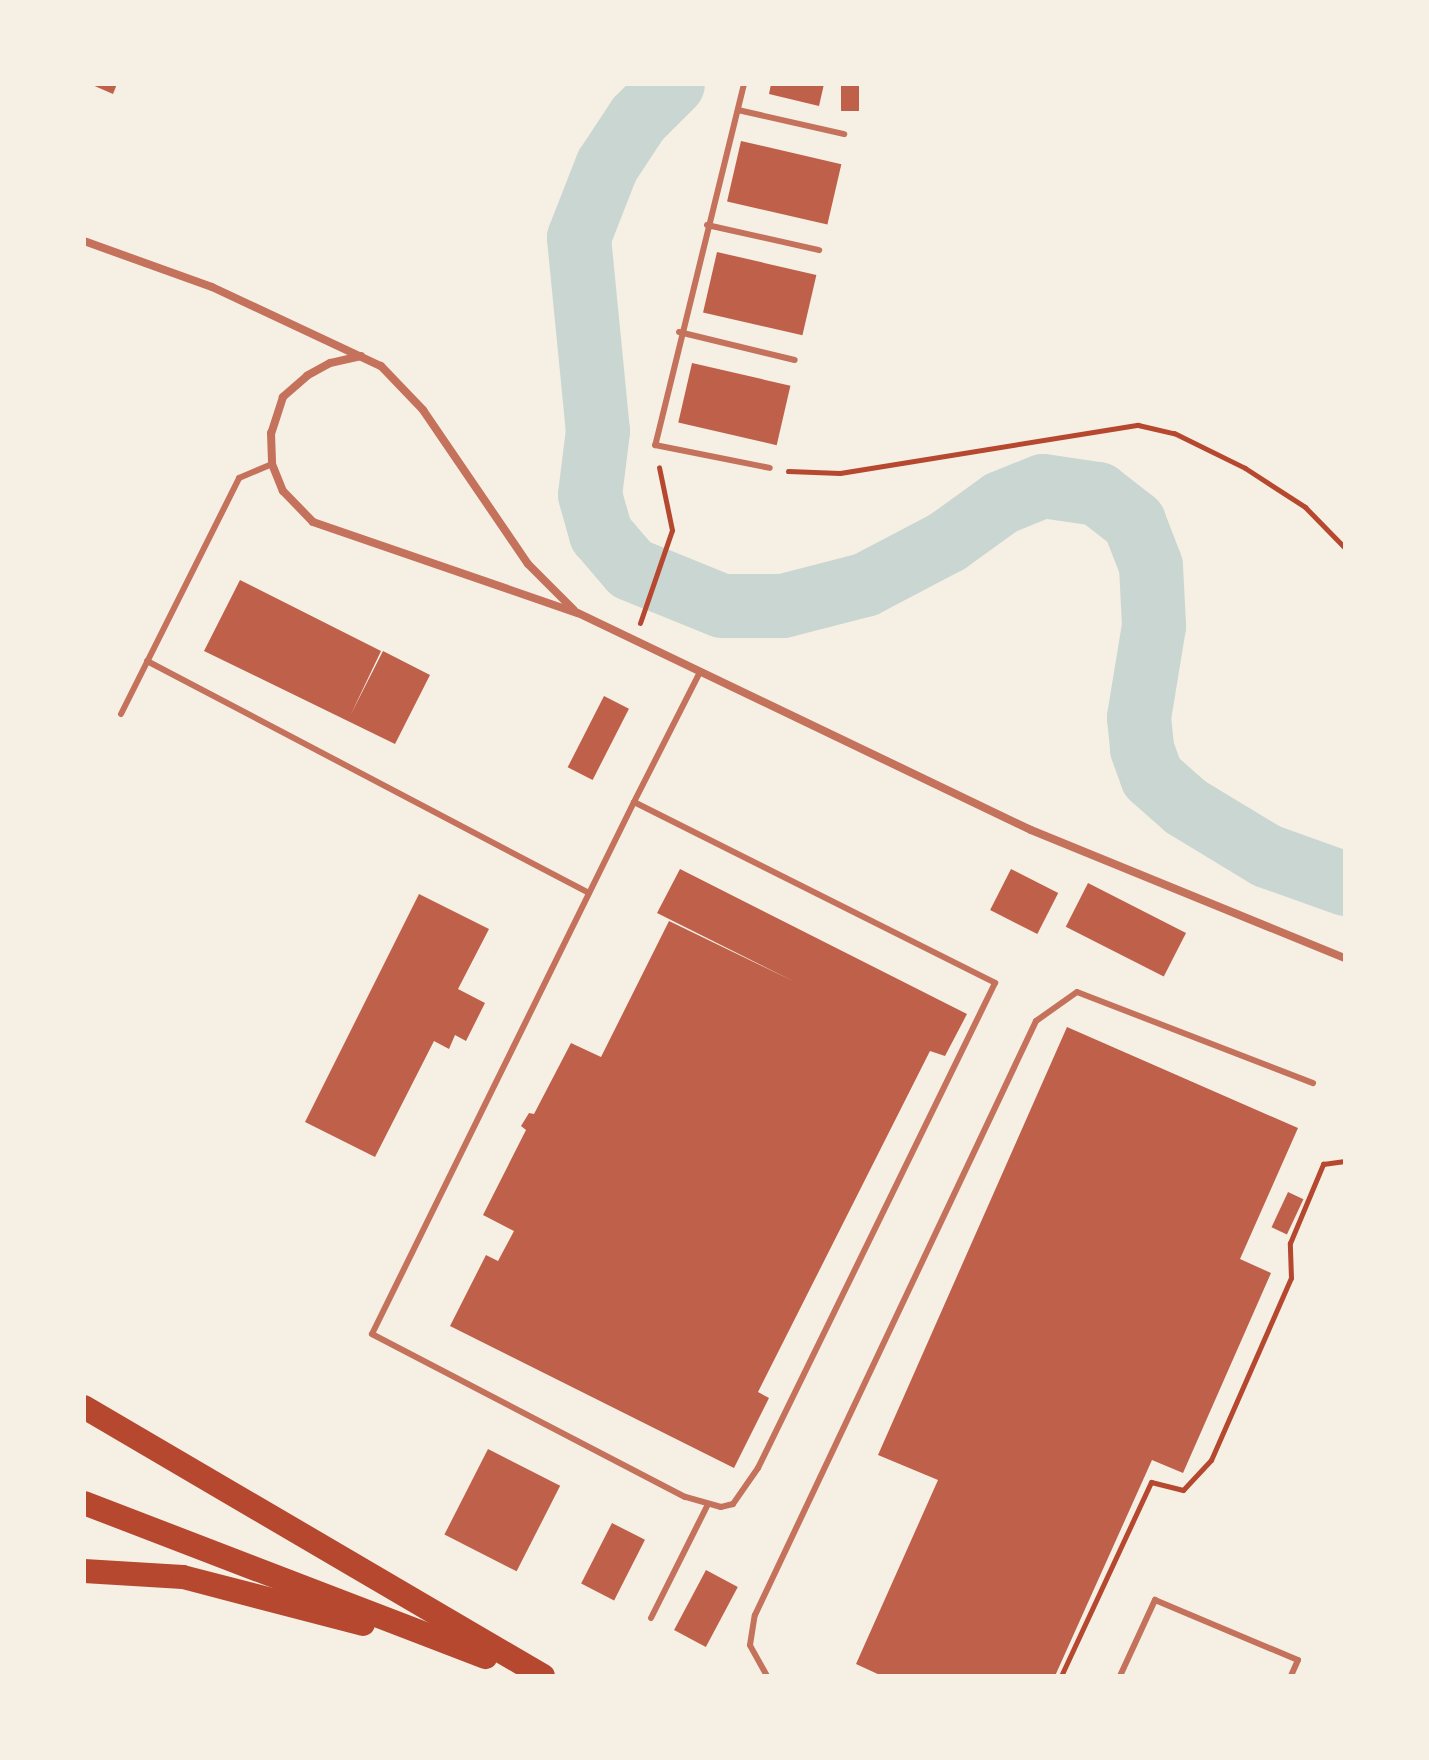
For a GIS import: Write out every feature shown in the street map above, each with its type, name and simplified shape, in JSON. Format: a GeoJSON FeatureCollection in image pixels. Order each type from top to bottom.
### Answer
{"type":"FeatureCollection","features":[{"type":"Feature","properties":{"kind":"highway"},"geometry":{"type":"LineString","coordinates":[[84,1407],[543,1676]]}},
{"type":"Feature","properties":{"kind":"highway"},"geometry":{"type":"LineString","coordinates":[[84,1503],[535,1676]]}},
{"type":"Feature","properties":{"kind":"highway"},"geometry":{"type":"LineString","coordinates":[[84,1571],[183,1577],[477,1654]]}},
{"type":"Feature","properties":{"kind":"street"},"geometry":{"type":"LineString","coordinates":[[84,241],[212,287],[361,356],[402,383],[528,564],[578,613]]}},
{"type":"Feature","properties":{"kind":"street"},"geometry":{"type":"LineString","coordinates":[[361,356],[330,363],[283,397],[271,433],[272,464],[297,509],[338,534],[578,613],[1031,830],[1345,958]]}},
{"type":"Feature","properties":{"kind":"lane"},"geometry":{"type":"LineString","coordinates":[[744,84],[679,332],[655,445],[770,468]]}},
{"type":"Feature","properties":{"kind":"lane"},"geometry":{"type":"LineString","coordinates":[[738,110],[844,134]]}},
{"type":"Feature","properties":{"kind":"lane"},"geometry":{"type":"LineString","coordinates":[[707,225],[819,250]]}},
{"type":"Feature","properties":{"kind":"lane"},"geometry":{"type":"LineString","coordinates":[[679,332],[795,360]]}},
{"type":"Feature","properties":{"kind":"lane"},"geometry":{"type":"LineString","coordinates":[[121,714],[239,478],[272,464]]}},
{"type":"Feature","properties":{"kind":"lane"},"geometry":{"type":"LineString","coordinates":[[147,661],[589,893]]}},
{"type":"Feature","properties":{"kind":"lane"},"geometry":{"type":"LineString","coordinates":[[634,802],[995,983],[758,1468],[733,1504],[707,1506],[372,1334],[634,802],[700,672]]}},
{"type":"Feature","properties":{"kind":"lane"},"geometry":{"type":"LineString","coordinates":[[767,1676],[750,1645],[755,1615],[1036,1021],[1077,992],[1313,1083]]}},
{"type":"Feature","properties":{"kind":"lane"},"geometry":{"type":"LineString","coordinates":[[651,1618],[707,1506]]}},
{"type":"Feature","properties":{"kind":"lane"},"geometry":{"type":"LineString","coordinates":[[1120,1676],[1155,1600],[1298,1660],[1291,1676]]}},
{"type":"Feature","properties":{"kind":"path"},"geometry":{"type":"LineString","coordinates":[[770,468],[840,473],[1138,425],[1174,433],[1245,468],[1305,507],[1345,548]]}},
{"type":"Feature","properties":{"kind":"path"},"geometry":{"type":"LineString","coordinates":[[645,608],[672,530],[655,445]]}},
{"type":"Feature","properties":{"kind":"path"},"geometry":{"type":"LineString","coordinates":[[1061,1676],[1151,1482],[1183,1490],[1211,1460],[1291,1278],[1290,1243],[1323,1164],[1345,1161]]}},
{"type":"Feature","properties":{"kind":"building"},"geometry":{"type":"Polygon","coordinates":[[[90,84],[117,84],[113,94],[90,84]]]}},
{"type":"Feature","properties":{"kind":"building"},"geometry":{"type":"Polygon","coordinates":[[[771,84],[824,84],[819,106],[769,94],[771,84]]]}},
{"type":"Feature","properties":{"kind":"building"},"geometry":{"type":"Polygon","coordinates":[[[841,84],[859,84],[859,111],[841,111],[841,84]]]}},
{"type":"Feature","properties":{"kind":"building"},"geometry":{"type":"Polygon","coordinates":[[[741,141],[841,164],[827,225],[727,201],[741,141]]]}},
{"type":"Feature","properties":{"kind":"building"},"geometry":{"type":"Polygon","coordinates":[[[717,252],[816,275],[802,335],[703,312],[717,252]]]}},
{"type":"Feature","properties":{"kind":"building"},"geometry":{"type":"Polygon","coordinates":[[[692,363],[790,386],[777,445],[678,422],[692,363]]]}},
{"type":"Feature","properties":{"kind":"building"},"geometry":{"type":"Polygon","coordinates":[[[240,580],[381,651],[351,714],[383,651],[430,675],[395,744],[204,651],[240,580]]]}},
{"type":"Feature","properties":{"kind":"building"},"geometry":{"type":"Polygon","coordinates":[[[604,696],[629,709],[593,780],[568,767],[604,696]]]}},
{"type":"Feature","properties":{"kind":"building"},"geometry":{"type":"Polygon","coordinates":[[[680,869],[967,1014],[945,1056],[930,1051],[758,1392],[769,1398],[734,1468],[450,1326],[486,1255],[498,1261],[514,1231],[483,1215],[526,1130],[521,1126],[529,1113],[534,1114],[571,1043],[601,1057],[669,921],[795,982],[657,913],[680,869]]]}},
{"type":"Feature","properties":{"kind":"building"},"geometry":{"type":"Polygon","coordinates":[[[1011,869],[1058,893],[1037,934],[990,910],[1011,869]]]}},
{"type":"Feature","properties":{"kind":"building"},"geometry":{"type":"Polygon","coordinates":[[[1088,883],[1186,933],[1164,977],[1066,927],[1088,883]]]}},
{"type":"Feature","properties":{"kind":"building"},"geometry":{"type":"Polygon","coordinates":[[[419,894],[489,929],[458,989],[485,1003],[466,1041],[455,1035],[449,1049],[434,1041],[375,1157],[305,1122],[419,894]]]}},
{"type":"Feature","properties":{"kind":"building"},"geometry":{"type":"Polygon","coordinates":[[[1067,1027],[1298,1128],[1240,1259],[1271,1273],[1183,1473],[1152,1460],[1055,1676],[882,1676],[856,1664],[938,1480],[878,1455],[1067,1027]]]}},
{"type":"Feature","properties":{"kind":"building"},"geometry":{"type":"Polygon","coordinates":[[[1288,1192],[1303,1199],[1287,1235],[1272,1227],[1288,1192]]]}},
{"type":"Feature","properties":{"kind":"building"},"geometry":{"type":"Polygon","coordinates":[[[488,1449],[560,1486],[517,1571],[444,1535],[488,1449]]]}},
{"type":"Feature","properties":{"kind":"building"},"geometry":{"type":"Polygon","coordinates":[[[612,1523],[645,1540],[614,1600],[581,1584],[612,1523]]]}},
{"type":"Feature","properties":{"kind":"building"},"geometry":{"type":"Polygon","coordinates":[[[706,1570],[738,1587],[706,1647],[674,1630],[706,1570]]]}},
{"type":"Feature","properties":{"kind":"waterway"},"geometry":{"type":"LineString","coordinates":[[673,84],[638,119],[607,166],[579,238],[598,431],[590,495],[601,534],[631,569],[722,606],[783,606],[865,585],[947,542],[1001,503],[1043,486],[1098,494],[1134,522],[1151,566],[1154,626],[1139,718],[1142,749],[1152,777],[1186,807],[1267,856],[1345,884]]}}]}
